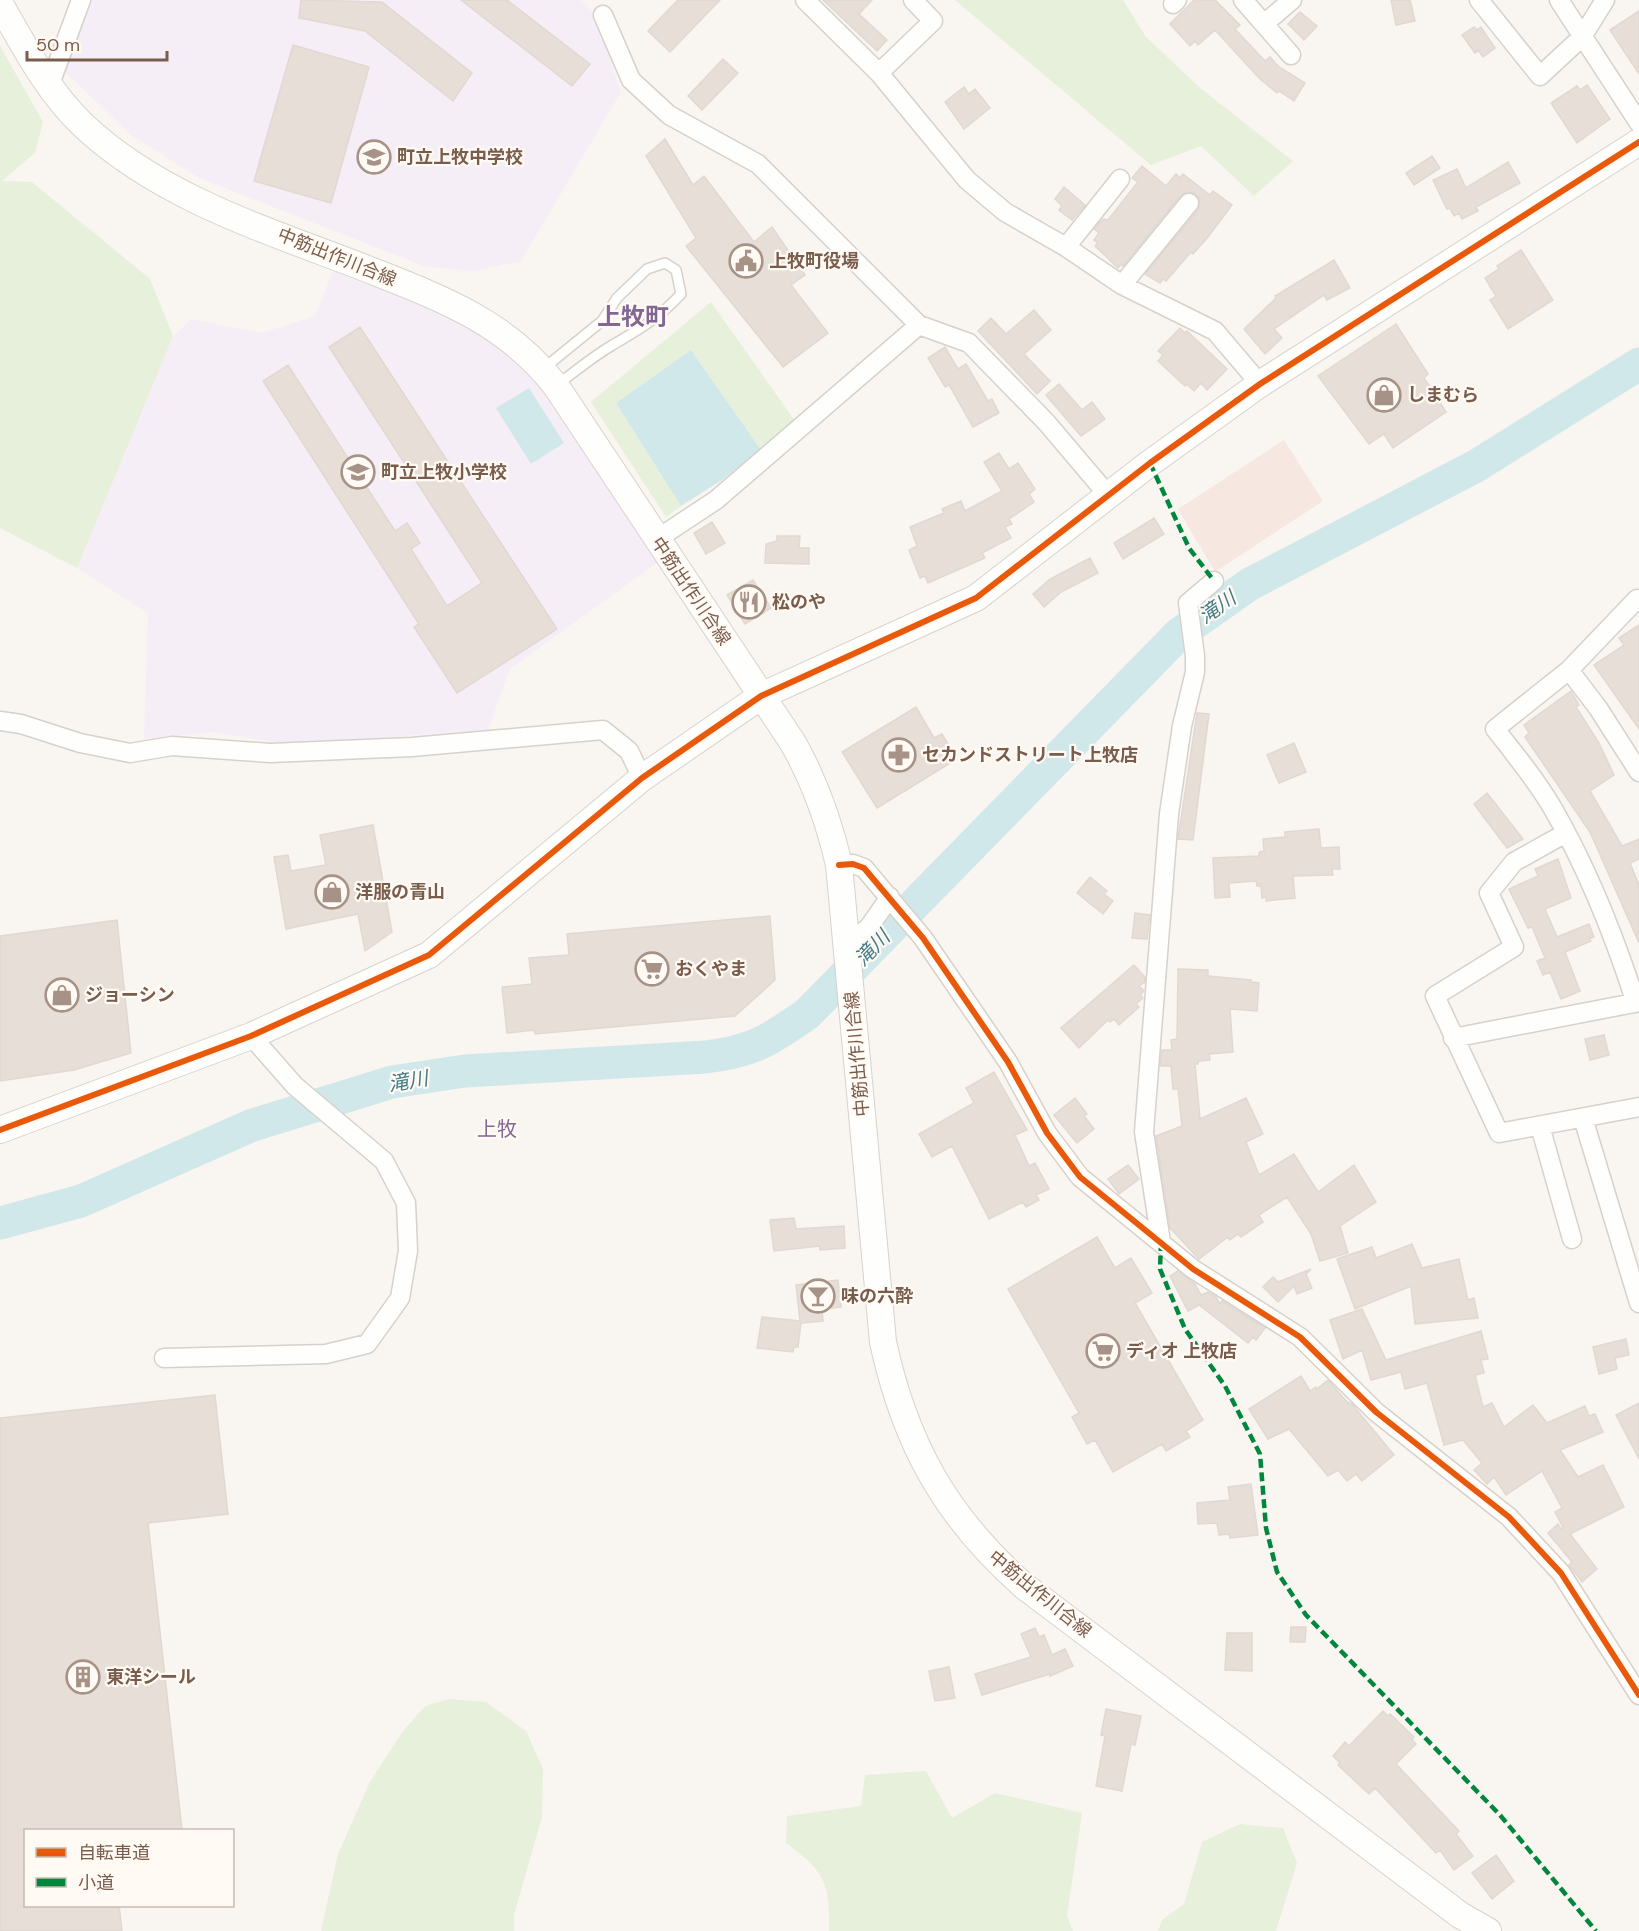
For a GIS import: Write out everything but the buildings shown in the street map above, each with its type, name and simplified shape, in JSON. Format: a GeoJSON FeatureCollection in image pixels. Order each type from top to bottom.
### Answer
{"type":"FeatureCollection","features":[{"type":"Feature","properties":{"kind":"main road","name":"中筋出作川合線"},"geometry":{"type":"LineString","coordinates":[[0,4],[50,84],[84,126],[143,171],[201,203],[452,303],[508,335],[550,377],[793,743],[814,782],[828,821],[839,865],[848,944],[883,1342],[901,1410],[916,1448],[951,1508],[999,1563],[1024,1586],[1460,1915],[1488,1931]]}},
{"type":"Feature","properties":{"kind":"main road"},"geometry":{"type":"LineString","coordinates":[[0,1130],[251,1036],[429,955],[642,778],[761,696],[976,598],[1108,495],[1260,384],[1639,141]]}},
{"type":"Feature","properties":{"kind":"street"},"geometry":{"type":"LineString","coordinates":[[50,84],[81,0]]}},
{"type":"Feature","properties":{"kind":"street"},"geometry":{"type":"LineString","coordinates":[[805,0],[879,73],[967,180],[1005,212],[1122,285],[1215,331],[1260,384]]}},
{"type":"Feature","properties":{"kind":"street"},"geometry":{"type":"LineString","coordinates":[[879,73],[933,21],[913,0]]}},
{"type":"Feature","properties":{"kind":"street"},"geometry":{"type":"LineString","coordinates":[[1243,0],[1291,55]]}},
{"type":"Feature","properties":{"kind":"street"},"geometry":{"type":"LineString","coordinates":[[1265,23],[1292,0]]}},
{"type":"Feature","properties":{"kind":"street"},"geometry":{"type":"LineString","coordinates":[[1479,0],[1540,76],[1582,37],[1605,0]]}},
{"type":"Feature","properties":{"kind":"street"},"geometry":{"type":"LineString","coordinates":[[1559,0],[1639,123]]}},
{"type":"Feature","properties":{"kind":"street"},"geometry":{"type":"LineString","coordinates":[[603,15],[630,80],[669,115],[758,165],[919,324],[969,343],[1046,422],[1108,495]]}},
{"type":"Feature","properties":{"kind":"street"},"geometry":{"type":"LineString","coordinates":[[1066,248],[1120,179]]}},
{"type":"Feature","properties":{"kind":"street"},"geometry":{"type":"LineString","coordinates":[[1122,285],[1189,202]]}},
{"type":"Feature","properties":{"kind":"street"},"geometry":{"type":"LineString","coordinates":[[657,539],[716,500],[919,324]]}},
{"type":"Feature","properties":{"kind":"street"},"geometry":{"type":"LineString","coordinates":[[1161,1242],[1144,1132],[1170,814],[1182,726],[1195,672],[1188,603],[1214,581]]}},
{"type":"Feature","properties":{"kind":"street"},"geometry":{"type":"LineString","coordinates":[[1454,1038],[1638,1002],[1604,913],[1566,833],[1545,797],[1495,729],[1569,670],[1637,599],[1639,602]]}},
{"type":"Feature","properties":{"kind":"street"},"geometry":{"type":"LineString","coordinates":[[1569,670],[1598,708],[1639,772]]}},
{"type":"Feature","properties":{"kind":"street"},"geometry":{"type":"LineString","coordinates":[[0,721],[21,724],[80,743],[130,753],[172,746],[270,753],[412,747],[603,730],[629,751],[642,778]]}},
{"type":"Feature","properties":{"kind":"street"},"geometry":{"type":"LineString","coordinates":[[1566,833],[1514,862],[1489,893],[1514,947],[1435,996],[1500,1133],[1639,1107]]}},
{"type":"Feature","properties":{"kind":"street"},"geometry":{"type":"LineString","coordinates":[[839,865],[853,864],[864,868],[923,938],[1008,1062],[1062,1154],[1098,1194],[1193,1269],[1300,1337],[1376,1412],[1509,1517],[1562,1573],[1602,1640],[1639,1695]]}},
{"type":"Feature","properties":{"kind":"street"},"geometry":{"type":"LineString","coordinates":[[848,944],[869,927],[890,897]]}},
{"type":"Feature","properties":{"kind":"street"},"geometry":{"type":"LineString","coordinates":[[164,1358],[326,1354],[367,1344],[400,1298],[408,1251],[406,1203],[384,1161],[295,1086],[251,1036]]}},
{"type":"Feature","properties":{"kind":"street"},"geometry":{"type":"LineString","coordinates":[[1583,1118],[1639,1303]]}},
{"type":"Feature","properties":{"kind":"street"},"geometry":{"type":"LineString","coordinates":[[1540,1126],[1572,1239]]}},
{"type":"Feature","properties":{"kind":"lane"},"geometry":{"type":"LineString","coordinates":[[665,263],[676,270],[681,294],[668,308],[639,331],[550,377],[602,321],[617,298],[647,270],[665,263]]}},
{"type":"Feature","properties":{"kind":"shaded area","name":"町立上牧中学校"},"geometry":{"type":"Polygon","coordinates":[[[90,0],[581,0],[594,13],[621,92],[521,261],[474,271],[426,267],[199,178],[131,135],[62,69],[90,0]]]}},
{"type":"Feature","properties":{"kind":"shaded area","name":"町立上牧小学校"},"geometry":{"type":"Polygon","coordinates":[[[334,268],[456,315],[524,363],[541,383],[661,560],[510,669],[488,730],[287,744],[212,732],[144,739],[148,613],[77,568],[169,341],[191,319],[261,333],[315,316],[334,268]]]}},
{"type":"Feature","properties":{"kind":"shaded area"},"geometry":{"type":"Polygon","coordinates":[[[1284,440],[1323,501],[1215,572],[1178,509],[1284,440]]]}},
{"type":"Feature","properties":{"kind":"green space"},"geometry":{"type":"Polygon","coordinates":[[[955,0],[1123,0],[1146,37],[1199,87],[1293,161],[1254,196],[1201,146],[1151,165],[955,0]]]}},
{"type":"Feature","properties":{"kind":"green space"},"geometry":{"type":"Polygon","coordinates":[[[0,46],[43,122],[35,153],[2,181],[32,182],[150,279],[173,336],[77,568],[0,528],[0,46]]]}},
{"type":"Feature","properties":{"kind":"green space"},"geometry":{"type":"Polygon","coordinates":[[[711,302],[795,421],[761,450],[691,350],[616,403],[681,506],[666,517],[591,402],[711,302]]]}},
{"type":"Feature","properties":{"kind":"green space"},"geometry":{"type":"Polygon","coordinates":[[[450,1699],[486,1702],[526,1731],[543,1769],[542,1817],[514,1915],[514,1931],[321,1931],[338,1854],[370,1782],[403,1731],[425,1706],[450,1699]]]}},
{"type":"Feature","properties":{"kind":"green space"},"geometry":{"type":"Polygon","coordinates":[[[926,1771],[952,1818],[995,1793],[1082,1813],[1067,1916],[1073,1931],[829,1931],[826,1889],[817,1870],[786,1843],[787,1816],[861,1806],[865,1775],[926,1771]]]}},
{"type":"Feature","properties":{"kind":"green space"},"geometry":{"type":"Polygon","coordinates":[[[1240,1824],[1283,1828],[1297,1863],[1276,1931],[1158,1931],[1162,1920],[1184,1904],[1202,1842],[1240,1824]]]}},
{"type":"Feature","properties":{"kind":"water"},"geometry":{"type":"Polygon","coordinates":[[[691,350],[761,450],[722,480],[681,506],[616,403],[691,350]]]}},
{"type":"Feature","properties":{"kind":"water"},"geometry":{"type":"Polygon","coordinates":[[[529,388],[564,443],[531,464],[496,408],[529,388]]]}},
{"type":"Feature","properties":{"kind":"waterway","name":"滝川"},"geometry":{"type":"LineString","coordinates":[[0,1223],[81,1201],[250,1126],[392,1082],[465,1071],[706,1057],[737,1052],[771,1038],[807,1014],[1179,634],[1250,584],[1476,466],[1639,364]]}},
{"type":"Feature","properties":{"kind":"marked path"},"geometry":{"type":"LineString","coordinates":[[1150,463],[1189,548],[1214,581]]}},
{"type":"Feature","properties":{"kind":"marked path"},"geometry":{"type":"LineString","coordinates":[[1161,1242],[1160,1269],[1185,1329],[1225,1386],[1260,1454],[1266,1528],[1277,1572],[1306,1615],[1500,1815],[1596,1931]]}},
{"type":"Feature","properties":{"kind":"cycle path"},"geometry":{"type":"LineString","coordinates":[[0,1130],[251,1036],[429,955],[642,778],[761,696],[976,598],[1150,463],[1260,384],[1639,142]]}},
{"type":"Feature","properties":{"kind":"cycle path"},"geometry":{"type":"LineString","coordinates":[[839,865],[853,864],[864,868],[923,938],[1008,1062],[1047,1133],[1080,1177],[1193,1269],[1300,1337],[1376,1412],[1509,1517],[1561,1573],[1639,1695]]}},
{"type":"Feature","properties":{"kind":"place","name":"町立上牧中学校"},"geometry":{"type":"Point","coordinates":[374,157]}},
{"type":"Feature","properties":{"kind":"place","name":"上牧町役場"},"geometry":{"type":"Point","coordinates":[746,261]}},
{"type":"Feature","properties":{"kind":"place","name":"しまむら"},"geometry":{"type":"Point","coordinates":[1384,395]}},
{"type":"Feature","properties":{"kind":"place","name":"町立上牧小学校"},"geometry":{"type":"Point","coordinates":[358,472]}},
{"type":"Feature","properties":{"kind":"place","name":"松のや"},"geometry":{"type":"Point","coordinates":[749,602]}},
{"type":"Feature","properties":{"kind":"place","name":"セカンドストリート上牧店"},"geometry":{"type":"Point","coordinates":[899,755]}},
{"type":"Feature","properties":{"kind":"place","name":"洋服の青山"},"geometry":{"type":"Point","coordinates":[332,892]}},
{"type":"Feature","properties":{"kind":"place","name":"おくやま"},"geometry":{"type":"Point","coordinates":[652,969]}},
{"type":"Feature","properties":{"kind":"place","name":"ジョーシン"},"geometry":{"type":"Point","coordinates":[62,995]}},
{"type":"Feature","properties":{"kind":"place","name":"味の六酔"},"geometry":{"type":"Point","coordinates":[818,1296]}},
{"type":"Feature","properties":{"kind":"place","name":"ディオ 上牧店"},"geometry":{"type":"Point","coordinates":[1103,1351]}},
{"type":"Feature","properties":{"kind":"place","name":"東洋シール"},"geometry":{"type":"Point","coordinates":[83,1677]}},
{"type":"Feature","properties":{"kind":"district","name":"上牧町"},"geometry":{"type":"Point","coordinates":[633,316]}},
{"type":"Feature","properties":{"kind":"district","name":"上牧"},"geometry":{"type":"Point","coordinates":[497,1129]}}]}
